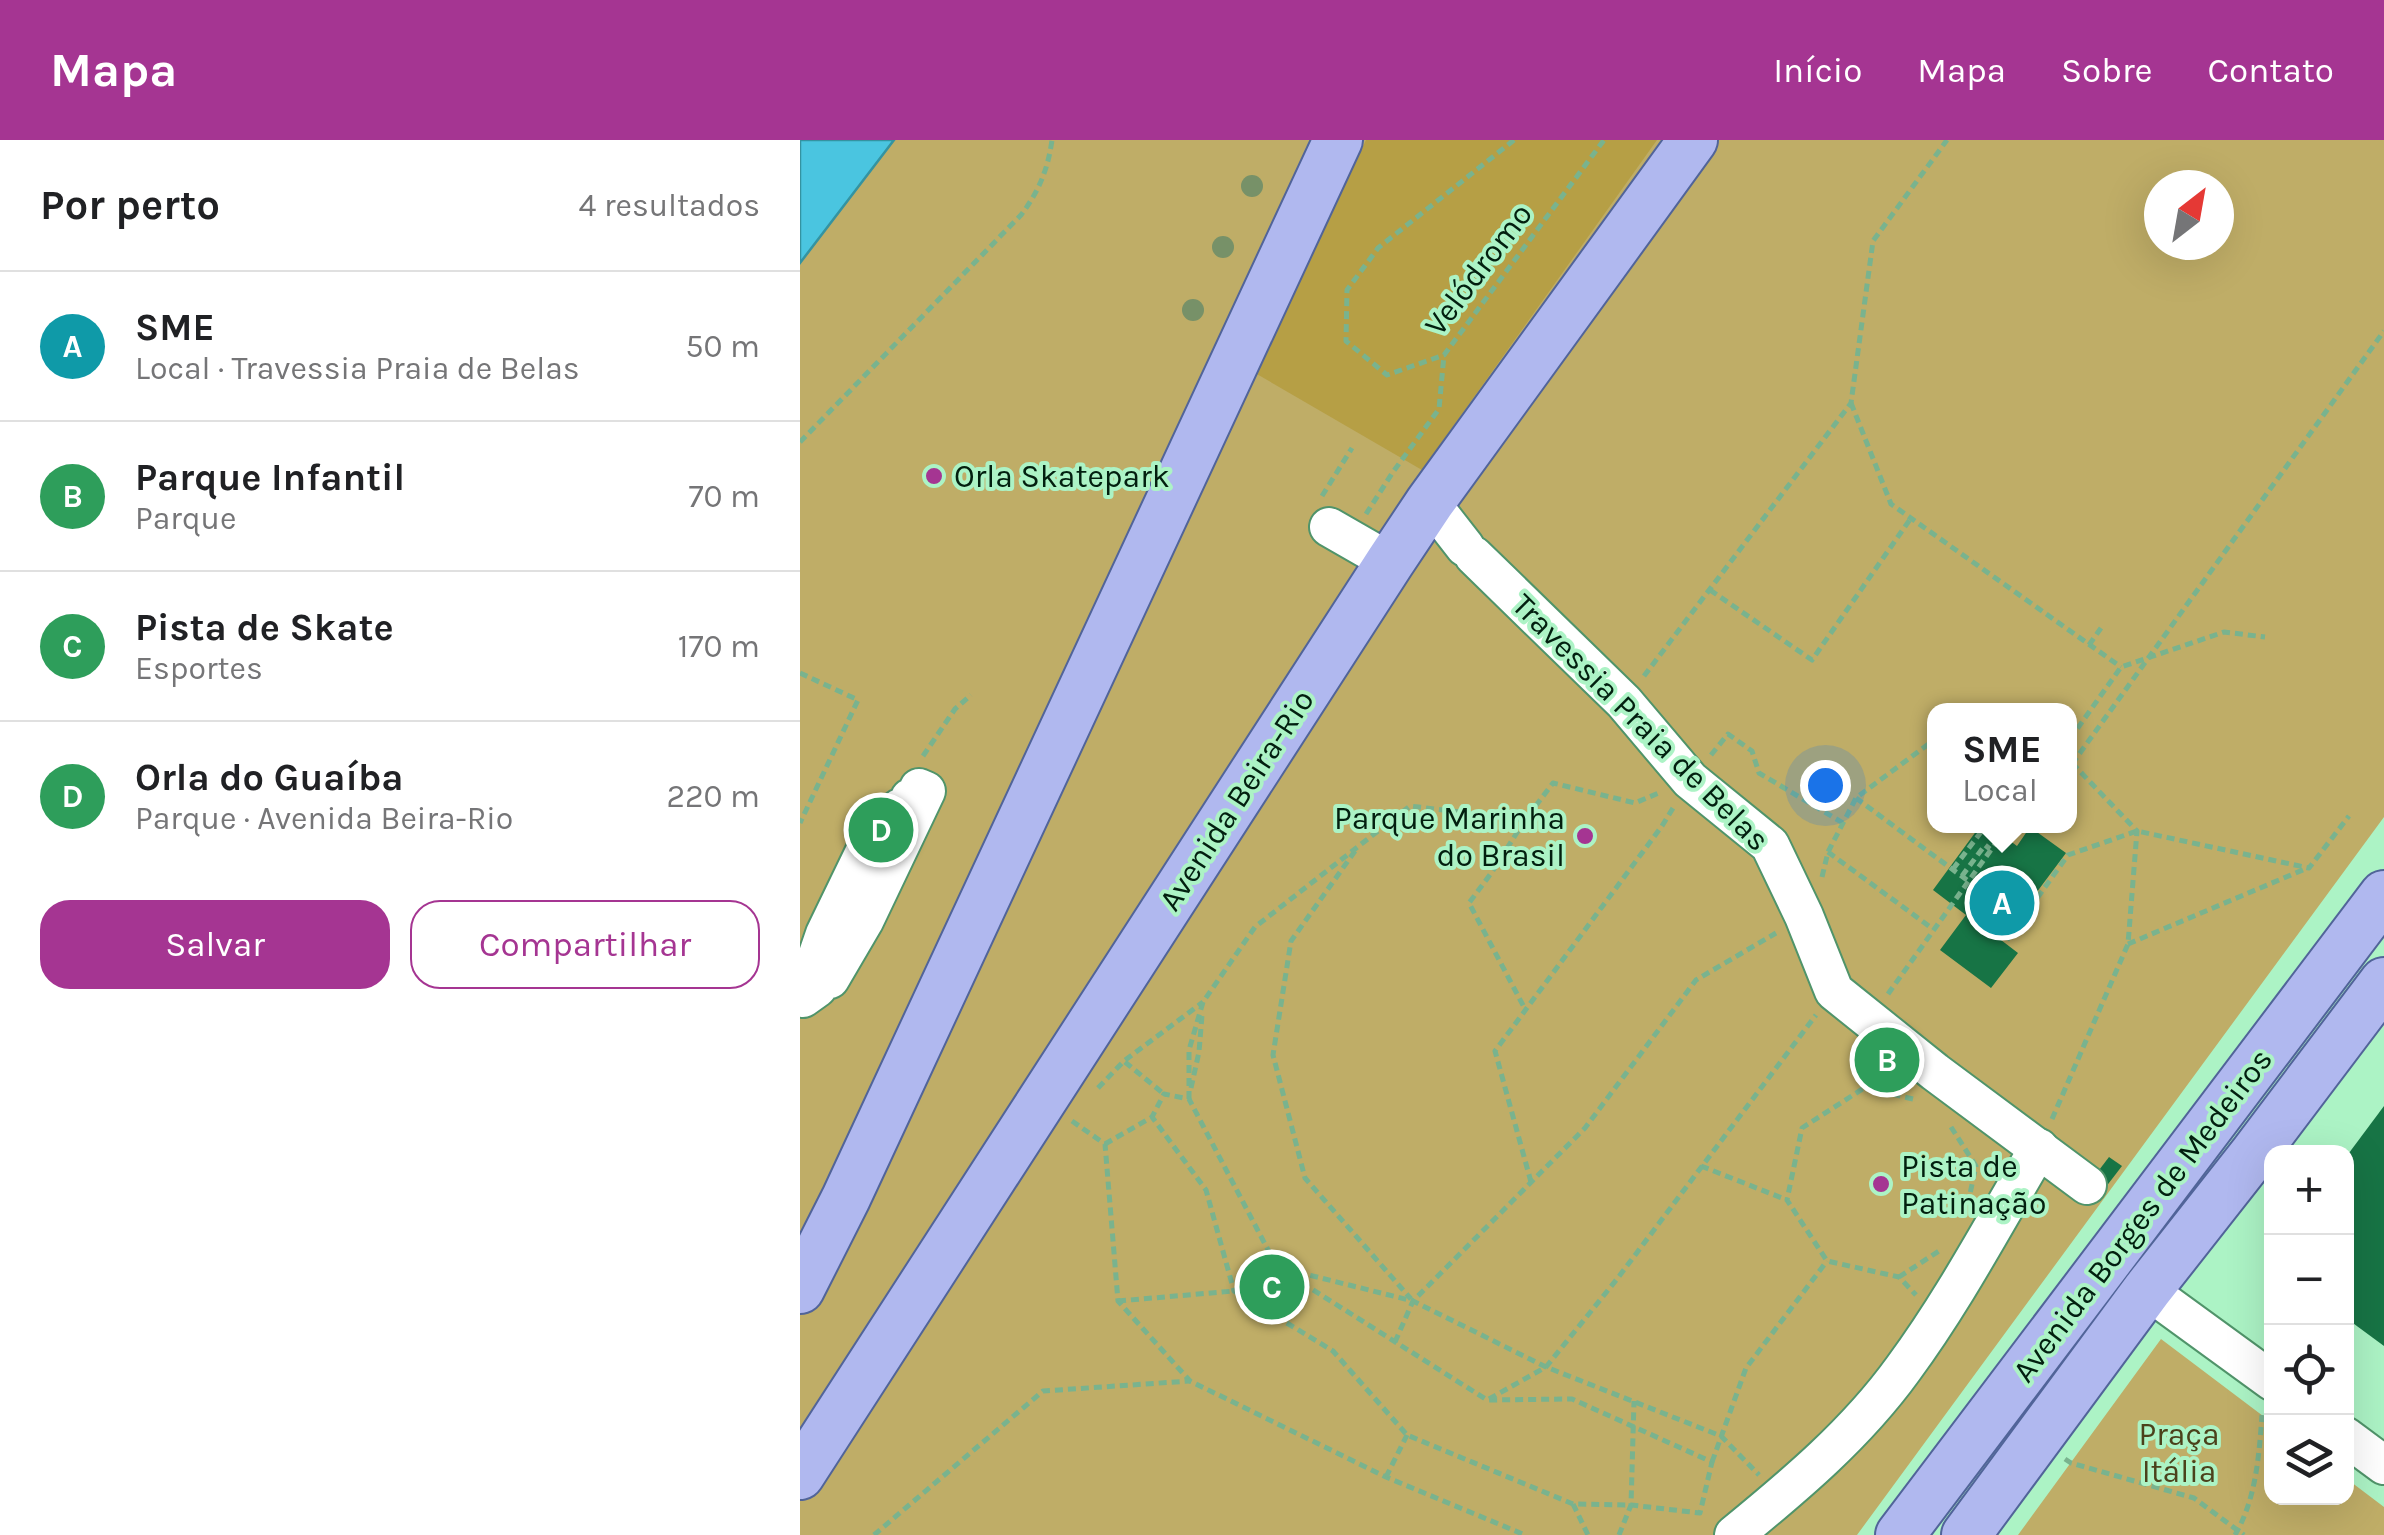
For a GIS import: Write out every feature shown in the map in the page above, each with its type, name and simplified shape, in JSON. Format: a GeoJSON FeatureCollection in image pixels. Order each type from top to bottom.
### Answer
{"type":"FeatureCollection","features":[{"type":"Feature","properties":{"kind":"main road"},"geometry":{"type":"LineString","coordinates":[[800,1289],[846,1198],[1338,140]]}},
{"type":"Feature","properties":{"kind":"main road","name":"Avenida Beira-Rio"},"geometry":{"type":"LineString","coordinates":[[800,1475],[1348,531],[1430,502],[1694,140]]}},
{"type":"Feature","properties":{"kind":"main road","name":"Avenida Borges de Medeiros"},"geometry":{"type":"LineString","coordinates":[[1900,1535],[2384,895]]}},
{"type":"Feature","properties":{"kind":"main road","name":"Avenida Borges de Medeiros"},"geometry":{"type":"LineString","coordinates":[[1966,1535],[2147,1290],[2384,982]]}},
{"type":"Feature","properties":{"kind":"street","name":"Travessia Praia de Belas"},"geometry":{"type":"LineString","coordinates":[[1430,502],[1470,551],[1624,702],[1690,780],[1770,845],[1834,991],[1935,1072],[2044,1139],[2105,1199],[2144,1213]]}},
{"type":"Feature","properties":{"kind":"street"},"geometry":{"type":"LineString","coordinates":[[919,788],[926,791],[851,946],[830,978],[826,976],[803,998],[825,934],[870,839],[874,840],[879,829],[884,831],[900,808],[905,811],[919,788]]}},
{"type":"Feature","properties":{"kind":"street"},"geometry":{"type":"LineString","coordinates":[[1734,1535],[1807,1474],[1902,1372],[2044,1139]]}},
{"type":"Feature","properties":{"kind":"street"},"geometry":{"type":"LineString","coordinates":[[2147,1290],[2264,1395]]}},
{"type":"Feature","properties":{"kind":"street"},"geometry":{"type":"LineString","coordinates":[[2354,1443],[2384,1466]]}},
{"type":"Feature","properties":{"kind":"path"},"geometry":{"type":"LineString","coordinates":[[800,442],[1021,215],[1036,196],[1052,140]]}},
{"type":"Feature","properties":{"kind":"path","name":"Velódromo"},"geometry":{"type":"LineString","coordinates":[[1514,140],[1378,248],[1347,290],[1346,341],[1387,376],[1444,355],[1604,140]]}},
{"type":"Feature","properties":{"kind":"path"},"geometry":{"type":"LineString","coordinates":[[1624,702],[1851,403],[1874,242],[1948,140]]}},
{"type":"Feature","properties":{"kind":"path"},"geometry":{"type":"LineString","coordinates":[[2077,754],[2384,332]]}},
{"type":"Feature","properties":{"kind":"path"},"geometry":{"type":"LineString","coordinates":[[1348,531],[1439,409],[1444,355]]}},
{"type":"Feature","properties":{"kind":"path"},"geometry":{"type":"LineString","coordinates":[[1851,403],[1891,504],[2121,667]]}},
{"type":"Feature","properties":{"kind":"path"},"geometry":{"type":"LineString","coordinates":[[1348,531],[1352,448]]}},
{"type":"Feature","properties":{"kind":"path"},"geometry":{"type":"LineString","coordinates":[[1710,590],[1812,660],[1910,518]]}},
{"type":"Feature","properties":{"kind":"path"},"geometry":{"type":"LineString","coordinates":[[2089,645],[2101,628]]}},
{"type":"Feature","properties":{"kind":"path"},"geometry":{"type":"LineString","coordinates":[[2077,729],[2121,667],[2224,632],[2265,637]]}},
{"type":"Feature","properties":{"kind":"path"},"geometry":{"type":"LineString","coordinates":[[800,673],[858,700],[800,823]]}},
{"type":"Feature","properties":{"kind":"path"},"geometry":{"type":"LineString","coordinates":[[1531,1182],[1495,1051],[1662,826],[1690,780],[1728,734],[1752,751],[1759,772],[1843,823]]}},
{"type":"Feature","properties":{"kind":"path"},"geometry":{"type":"LineString","coordinates":[[1821,880],[1828,852],[1856,798],[1927,745]]}},
{"type":"Feature","properties":{"kind":"path"},"geometry":{"type":"LineString","coordinates":[[2044,1139],[2128,944],[2137,832],[2077,768]]}},
{"type":"Feature","properties":{"kind":"path"},"geometry":{"type":"LineString","coordinates":[[1526,1010],[1469,903],[1525,820],[1553,784],[1635,803],[1690,780]]}},
{"type":"Feature","properties":{"kind":"path"},"geometry":{"type":"LineString","coordinates":[[1856,798],[1983,892]]}},
{"type":"Feature","properties":{"kind":"path"},"geometry":{"type":"LineString","coordinates":[[1091,1096],[1124,1061],[1203,1002],[1255,927],[1410,806],[1525,820]]}},
{"type":"Feature","properties":{"kind":"path"},"geometry":{"type":"LineString","coordinates":[[2128,944],[2309,868],[2349,816]]}},
{"type":"Feature","properties":{"kind":"path"},"geometry":{"type":"LineString","coordinates":[[2008,940],[2068,855],[2137,832],[2309,868]]}},
{"type":"Feature","properties":{"kind":"path"},"geometry":{"type":"LineString","coordinates":[[1953,869],[1980,833]]}},
{"type":"Feature","properties":{"kind":"path"},"geometry":{"type":"LineString","coordinates":[[1990,833],[1998,839]]}},
{"type":"Feature","properties":{"kind":"path"},"geometry":{"type":"LineString","coordinates":[[1881,1004],[1965,878],[2003,833]]}},
{"type":"Feature","properties":{"kind":"path"},"geometry":{"type":"LineString","coordinates":[[1359,846],[1290,941],[1274,1055],[1305,1178],[1412,1302]]}},
{"type":"Feature","properties":{"kind":"path"},"geometry":{"type":"LineString","coordinates":[[1828,852],[1933,929]]}},
{"type":"Feature","properties":{"kind":"path"},"geometry":{"type":"LineString","coordinates":[[1395,1342],[1412,1302],[1585,1128],[1696,980],[1804,916]]}},
{"type":"Feature","properties":{"kind":"path"},"geometry":{"type":"LineString","coordinates":[[1486,1400],[1546,1367],[1834,991]]}},
{"type":"Feature","properties":{"kind":"path"},"geometry":{"type":"LineString","coordinates":[[1203,1002],[1199,1052],[1189,1099],[1277,1267],[1486,1400],[1572,1399],[1712,1462]]}},
{"type":"Feature","properties":{"kind":"path"},"geometry":{"type":"LineString","coordinates":[[1124,1061],[1164,1094],[1189,1099]]}},
{"type":"Feature","properties":{"kind":"path"},"geometry":{"type":"LineString","coordinates":[[1787,1200],[1802,1128],[1864,1088],[1918,1100]]}},
{"type":"Feature","properties":{"kind":"path"},"geometry":{"type":"LineString","coordinates":[[1105,1144],[1152,1117],[1164,1094]]}},
{"type":"Feature","properties":{"kind":"path"},"geometry":{"type":"LineString","coordinates":[[1152,1117],[1206,1190],[1234,1291]]}},
{"type":"Feature","properties":{"kind":"path"},"geometry":{"type":"LineString","coordinates":[[1068,1118],[1105,1144]]}},
{"type":"Feature","properties":{"kind":"path"},"geometry":{"type":"LineString","coordinates":[[1949,1125],[1976,1166],[1964,1220]]}},
{"type":"Feature","properties":{"kind":"path"},"geometry":{"type":"LineString","coordinates":[[1105,1144],[1118,1301],[1190,1382],[1386,1477],[1525,1535]]}},
{"type":"Feature","properties":{"kind":"path"},"geometry":{"type":"LineString","coordinates":[[1702,1166],[1787,1200],[1827,1261],[1899,1277],[1950,1244]]}},
{"type":"Feature","properties":{"kind":"path"},"geometry":{"type":"LineString","coordinates":[[1118,1301],[1234,1291],[1333,1351],[1406,1436],[1573,1504],[1700,1512],[1712,1462],[1746,1368],[1827,1261]]}},
{"type":"Feature","properties":{"kind":"path"},"geometry":{"type":"LineString","coordinates":[[1277,1267],[1412,1302],[1546,1367],[1721,1436],[1780,1497]]}},
{"type":"Feature","properties":{"kind":"path"},"geometry":{"type":"LineString","coordinates":[[874,1535],[1043,1391],[1190,1382]]}},
{"type":"Feature","properties":{"kind":"path"},"geometry":{"type":"LineString","coordinates":[[1619,1535],[1631,1505],[1634,1402]]}},
{"type":"Feature","properties":{"kind":"path"},"geometry":{"type":"LineString","coordinates":[[2037,1439],[2070,1463],[2194,1498],[2239,1534],[2252,1495],[2265,1415]]}},
{"type":"Feature","properties":{"kind":"path"},"geometry":{"type":"LineString","coordinates":[[1386,1477],[1406,1436]]}},
{"type":"Feature","properties":{"kind":"path"},"geometry":{"type":"LineString","coordinates":[[1573,1504],[1588,1535]]}},
{"type":"Feature","properties":{"kind":"green space","name":"Parque Marinha do Brasil"},"geometry":{"type":"Polygon","coordinates":[[[894,140],[2384,140],[2384,817],[1857,1535],[800,1535],[800,263],[894,140]]]}},
{"type":"Feature","properties":{"kind":"green space","name":"Praça Itália"},"geometry":{"type":"Polygon","coordinates":[[[2161,1339],[2264,1417],[2264,1505],[2354,1505],[2354,1484],[2384,1507],[2384,1535],[2018,1535],[2161,1339]]]}},
{"type":"Feature","properties":{"kind":"shaded area"},"geometry":{"type":"Polygon","coordinates":[[[1366,140],[1657,140],[1422,470],[1255,373],[1366,140]]]}},
{"type":"Feature","properties":{"kind":"water"},"geometry":{"type":"Polygon","coordinates":[[[800,140],[894,140],[800,263],[800,140]]]}},
{"type":"Feature","properties":{"kind":"building"},"geometry":{"type":"Polygon","coordinates":[[[1975,833],[1999,833],[2017,846],[2026,833],[2038,833],[2066,853],[2001,940],[2018,953],[1991,988],[1940,950],[1966,915],[1933,890],[1975,833]]]}},
{"type":"Feature","properties":{"kind":"building"},"geometry":{"type":"Polygon","coordinates":[[[2384,1106],[2384,1346],[2354,1324],[2354,1146],[2384,1106]]]}},
{"type":"Feature","properties":{"kind":"building"},"geometry":{"type":"Polygon","coordinates":[[[2109,1157],[2122,1166],[2092,1205],[2080,1195],[2109,1157]]]}},
{"type":"Feature","properties":{"kind":"place","name":"Orla Skatepark"},"geometry":{"type":"Point","coordinates":[934,476]}},
{"type":"Feature","properties":{"kind":"place","name":"Orla do Guaíba"},"geometry":{"type":"Point","coordinates":[881,830]}},
{"type":"Feature","properties":{"kind":"place","name":"Parque Marinha do Brasil"},"geometry":{"type":"Point","coordinates":[1585,836]}},
{"type":"Feature","properties":{"kind":"place","name":"SME"},"geometry":{"type":"Point","coordinates":[2002,903]}},
{"type":"Feature","properties":{"kind":"place","name":"Parque Infantil"},"geometry":{"type":"Point","coordinates":[1887,1060]}},
{"type":"Feature","properties":{"kind":"place","name":"Pista de Patinação"},"geometry":{"type":"Point","coordinates":[1881,1184]}},
{"type":"Feature","properties":{"kind":"place","name":"Pista de Skate"},"geometry":{"type":"Point","coordinates":[1272,1287]}}]}
